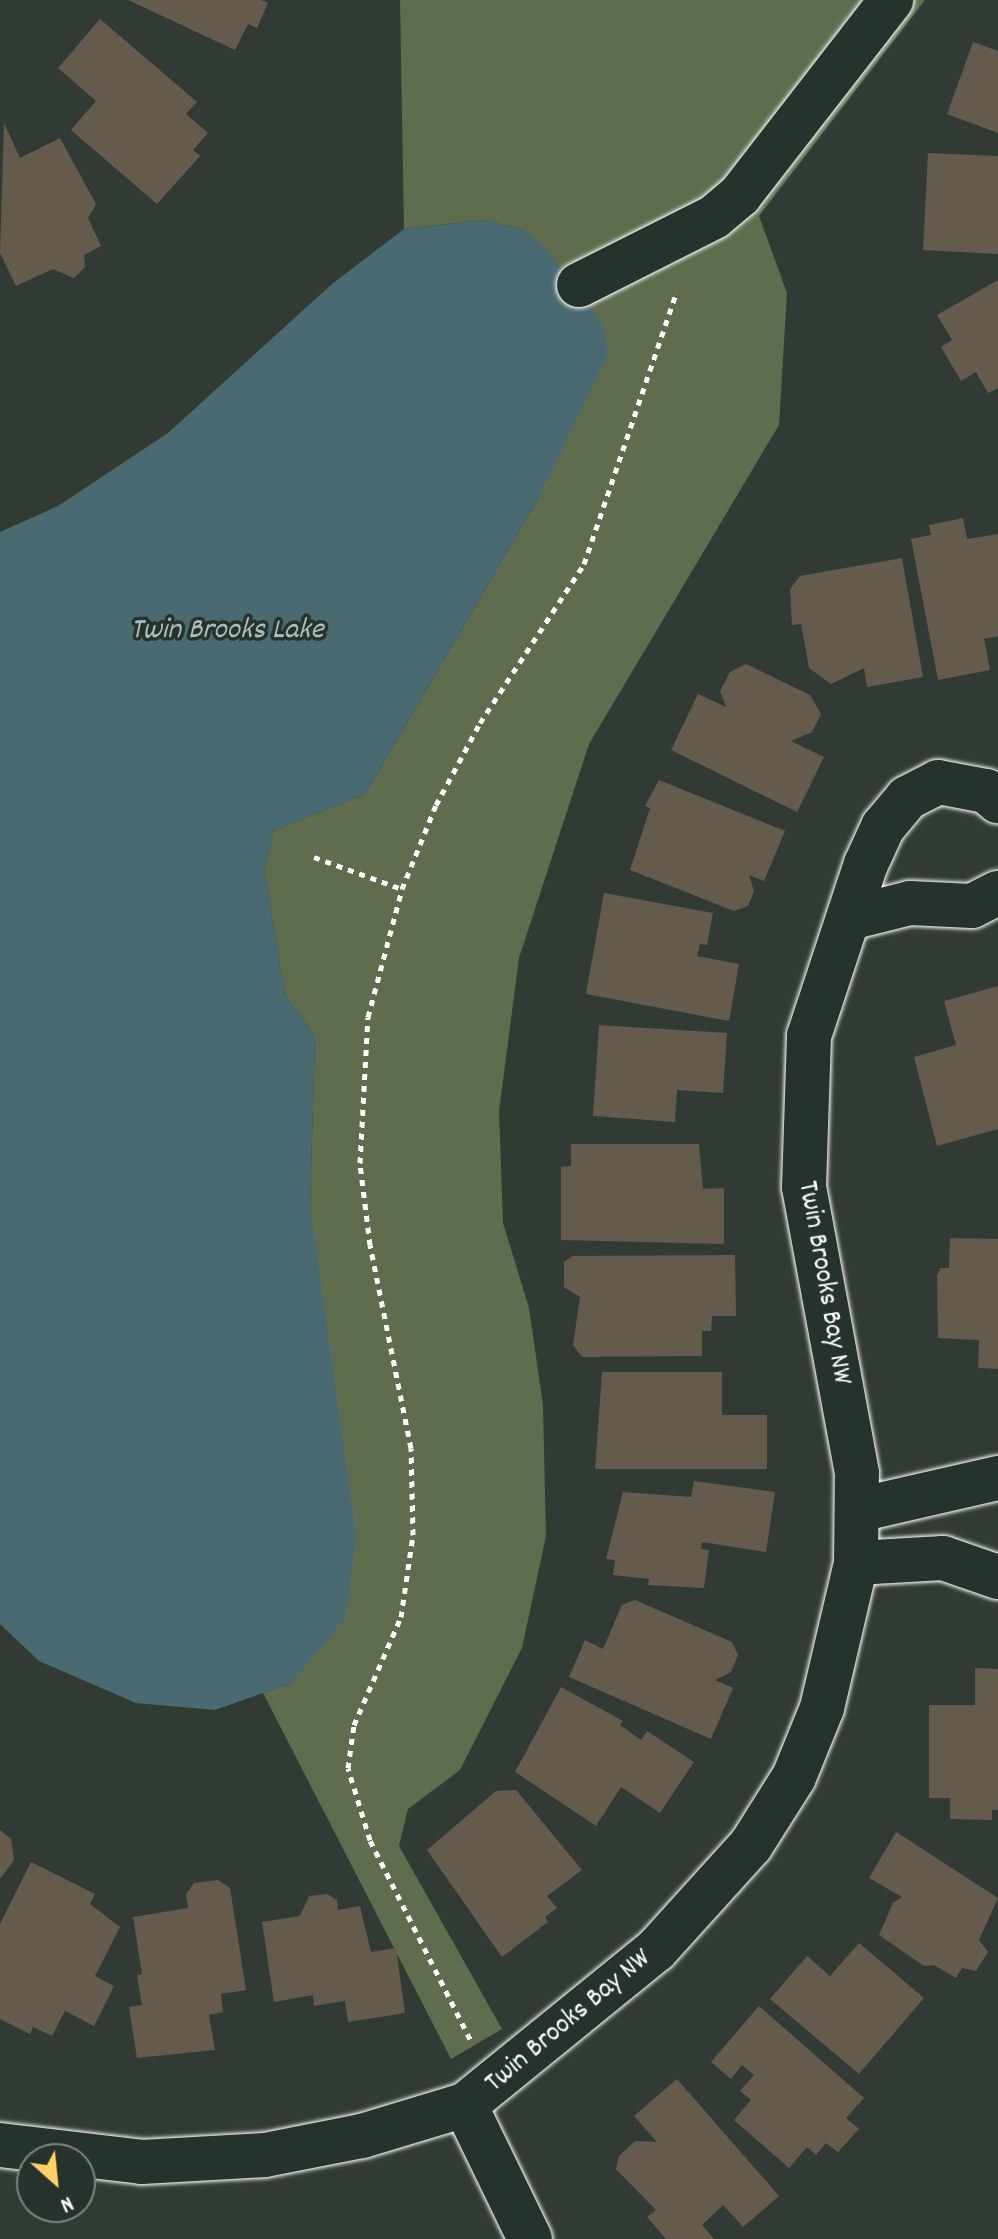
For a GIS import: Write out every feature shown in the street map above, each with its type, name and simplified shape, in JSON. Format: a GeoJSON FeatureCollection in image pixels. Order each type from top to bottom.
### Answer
{"type":"FeatureCollection","features":[{"type":"Feature","properties":{"kind":"street"},"geometry":{"type":"LineString","coordinates":[[579,285],[714,217],[740,195],[891,0]]}},
{"type":"Feature","properties":{"kind":"street","name":"Twin Brooks Bay NW"},"geometry":{"type":"LineString","coordinates":[[0,2145],[142,2162],[265,2155],[362,2136],[465,2105],[656,1950],[751,1845],[794,1777],[822,1708],[856,1563],[857,1473],[810,1235],[803,1144],[809,1036],[883,827],[907,798],[949,782],[986,791],[998,801]]}},
{"type":"Feature","properties":{"kind":"street"},"geometry":{"type":"LineString","coordinates":[[850,918],[910,903],[972,906],[998,893]]}},
{"type":"Feature","properties":{"kind":"street"},"geometry":{"type":"LineString","coordinates":[[858,1510],[998,1478]]}},
{"type":"Feature","properties":{"kind":"street"},"geometry":{"type":"LineString","coordinates":[[856,1563],[943,1558],[998,1577]]}},
{"type":"Feature","properties":{"kind":"street"},"geometry":{"type":"LineString","coordinates":[[465,2105],[530,2239]]}},
{"type":"Feature","properties":{"kind":"path"},"geometry":{"type":"LineString","coordinates":[[474,2047],[370,1840],[348,1768],[354,1725],[401,1617],[413,1535],[411,1448],[370,1245],[360,1163],[368,1017],[402,889],[436,805],[480,723],[584,564],[628,447],[655,341],[714,217]]}},
{"type":"Feature","properties":{"kind":"path"},"geometry":{"type":"LineString","coordinates":[[314,857],[402,889]]}},
{"type":"Feature","properties":{"kind":"green space"},"geometry":{"type":"Polygon","coordinates":[[[400,0],[925,0],[759,216],[787,293],[779,425],[589,744],[519,958],[499,1111],[503,1223],[529,1308],[543,1405],[546,1536],[522,1648],[460,1770],[408,1809],[399,1846],[502,2029],[451,2059],[263,1693],[291,1683],[328,1367],[310,1207],[315,1037],[285,995],[264,871],[274,830],[365,794],[539,497],[573,281],[524,230],[484,220],[404,229],[400,0]]]}},
{"type":"Feature","properties":{"kind":"water","name":"Twin Brooks Lake"},"geometry":{"type":"Polygon","coordinates":[[[484,220],[524,230],[545,248],[602,324],[608,353],[539,497],[365,794],[274,830],[264,871],[285,995],[315,1037],[310,1207],[356,1537],[345,1618],[291,1683],[215,1710],[136,1703],[39,1661],[0,1624],[0,532],[58,506],[168,433],[332,284],[404,229],[484,220]]]}},
{"type":"Feature","properties":{"kind":"building"},"geometry":{"type":"Polygon","coordinates":[[[128,0],[261,0],[268,3],[257,28],[248,24],[235,50],[128,0]]]}},
{"type":"Feature","properties":{"kind":"building"},"geometry":{"type":"Polygon","coordinates":[[[100,19],[197,102],[186,114],[208,133],[193,150],[200,156],[157,204],[71,130],[96,101],[58,68],[100,19]]]}},
{"type":"Feature","properties":{"kind":"building"},"geometry":{"type":"Polygon","coordinates":[[[973,42],[998,51],[998,133],[947,114],[973,42]]]}},
{"type":"Feature","properties":{"kind":"building"},"geometry":{"type":"Polygon","coordinates":[[[4,123],[20,158],[60,138],[96,204],[88,218],[101,246],[84,255],[85,267],[74,278],[53,269],[16,286],[0,253],[4,123]]]}},
{"type":"Feature","properties":{"kind":"building"},"geometry":{"type":"Polygon","coordinates":[[[928,153],[998,156],[998,254],[923,250],[928,153]]]}},
{"type":"Feature","properties":{"kind":"building"},"geometry":{"type":"Polygon","coordinates":[[[998,280],[998,388],[988,393],[976,372],[961,381],[941,347],[952,340],[937,315],[998,280]]]}},
{"type":"Feature","properties":{"kind":"building"},"geometry":{"type":"Polygon","coordinates":[[[963,518],[967,539],[998,534],[998,636],[984,639],[990,670],[938,680],[911,539],[931,535],[929,525],[963,518]]]}},
{"type":"Feature","properties":{"kind":"building"},"geometry":{"type":"Polygon","coordinates":[[[902,558],[923,677],[867,687],[864,668],[831,684],[809,668],[801,624],[792,625],[790,589],[800,576],[902,558]]]}},
{"type":"Feature","properties":{"kind":"building"},"geometry":{"type":"Polygon","coordinates":[[[746,664],[810,695],[821,714],[812,732],[791,741],[824,757],[797,812],[671,750],[698,694],[726,707],[720,691],[730,672],[746,664]]]}},
{"type":"Feature","properties":{"kind":"building"},"geometry":{"type":"Polygon","coordinates":[[[659,780],[785,831],[764,881],[749,875],[754,891],[748,906],[734,911],[630,870],[650,808],[645,806],[659,780]]]}},
{"type":"Feature","properties":{"kind":"building"},"geometry":{"type":"Polygon","coordinates":[[[604,893],[713,913],[707,945],[700,944],[697,956],[739,964],[729,1021],[586,994],[604,893]]]}},
{"type":"Feature","properties":{"kind":"building"},"geometry":{"type":"Polygon","coordinates":[[[998,986],[998,1129],[937,1146],[914,1057],[956,1045],[944,1001],[998,986]]]}},
{"type":"Feature","properties":{"kind":"building"},"geometry":{"type":"Polygon","coordinates":[[[599,1025],[727,1033],[723,1093],[677,1090],[675,1122],[593,1116],[599,1025]]]}},
{"type":"Feature","properties":{"kind":"building"},"geometry":{"type":"Polygon","coordinates":[[[571,1144],[699,1144],[703,1189],[724,1188],[724,1244],[561,1240],[561,1167],[571,1166],[571,1144]]]}},
{"type":"Feature","properties":{"kind":"building"},"geometry":{"type":"Polygon","coordinates":[[[950,1238],[998,1239],[998,1369],[978,1368],[979,1340],[938,1338],[937,1276],[940,1268],[949,1268],[950,1238]]]}},
{"type":"Feature","properties":{"kind":"building"},"geometry":{"type":"Polygon","coordinates":[[[735,1255],[736,1316],[712,1316],[711,1331],[702,1331],[702,1356],[582,1357],[573,1345],[580,1297],[564,1287],[564,1262],[572,1256],[735,1255]]]}},
{"type":"Feature","properties":{"kind":"building"},"geometry":{"type":"Polygon","coordinates":[[[602,1372],[722,1372],[722,1415],[767,1415],[767,1469],[595,1469],[602,1372]]]}},
{"type":"Feature","properties":{"kind":"building"},"geometry":{"type":"Polygon","coordinates":[[[694,1481],[775,1492],[766,1552],[702,1542],[701,1549],[709,1550],[704,1588],[648,1585],[649,1579],[613,1575],[615,1560],[606,1559],[623,1492],[691,1497],[694,1481]]]}},
{"type":"Feature","properties":{"kind":"building"},"geometry":{"type":"Polygon","coordinates":[[[635,1600],[732,1642],[738,1655],[731,1672],[715,1680],[733,1688],[711,1739],[569,1677],[585,1640],[603,1649],[622,1605],[635,1600]]]}},
{"type":"Feature","properties":{"kind":"building"},"geometry":{"type":"Polygon","coordinates":[[[975,1668],[998,1669],[998,1810],[992,1810],[992,1820],[950,1819],[950,1798],[929,1798],[929,1705],[975,1705],[975,1668]]]}},
{"type":"Feature","properties":{"kind":"building"},"geometry":{"type":"Polygon","coordinates":[[[561,1687],[623,1721],[620,1725],[641,1740],[647,1731],[694,1762],[660,1813],[621,1787],[596,1826],[515,1772],[561,1687]]]}},
{"type":"Feature","properties":{"kind":"building"},"geometry":{"type":"Polygon","coordinates":[[[516,1790],[582,1870],[547,1896],[557,1908],[545,1917],[548,1922],[502,1957],[427,1850],[496,1791],[516,1790]]]}},
{"type":"Feature","properties":{"kind":"building"},"geometry":{"type":"Polygon","coordinates":[[[0,1830],[11,1839],[14,1860],[0,1879],[0,1830]]]}},
{"type":"Feature","properties":{"kind":"building"},"geometry":{"type":"Polygon","coordinates":[[[896,1832],[998,1898],[979,1940],[988,1952],[976,1971],[962,1968],[956,1978],[934,1965],[924,1966],[879,1935],[893,1903],[902,1897],[869,1878],[896,1832]]]}},
{"type":"Feature","properties":{"kind":"building"},"geometry":{"type":"Polygon","coordinates":[[[31,1862],[95,1894],[90,1904],[120,1927],[95,1976],[114,1986],[94,2026],[65,2011],[52,2036],[33,2027],[30,2034],[0,2019],[0,1924],[31,1862]]]}},
{"type":"Feature","properties":{"kind":"building"},"geometry":{"type":"Polygon","coordinates":[[[218,1880],[230,1888],[246,1990],[221,1994],[223,2012],[209,2015],[215,2050],[137,2058],[129,2007],[142,2005],[137,1975],[142,1974],[133,1917],[188,1908],[186,1894],[194,1883],[218,1880]]]}},
{"type":"Feature","properties":{"kind":"building"},"geometry":{"type":"Polygon","coordinates":[[[327,1894],[337,1900],[338,1910],[360,1906],[371,1952],[396,1948],[405,2013],[348,2022],[345,2001],[314,2006],[313,1995],[274,2002],[262,1922],[300,1916],[309,1896],[327,1894]]]}},
{"type":"Feature","properties":{"kind":"building"},"geometry":{"type":"Polygon","coordinates":[[[859,1943],[924,1998],[859,2074],[770,1999],[807,1956],[830,1976],[859,1943]]]}},
{"type":"Feature","properties":{"kind":"building"},"geometry":{"type":"Polygon","coordinates":[[[759,2006],[864,2098],[846,2118],[859,2129],[838,2152],[826,2143],[816,2155],[807,2147],[789,2168],[734,2120],[751,2100],[740,2091],[754,2075],[742,2065],[731,2079],[711,2062],[759,2006]]]}},
{"type":"Feature","properties":{"kind":"building"},"geometry":{"type":"Polygon","coordinates":[[[677,2079],[779,2196],[743,2227],[723,2205],[702,2225],[714,2239],[666,2239],[647,2217],[656,2210],[616,2169],[619,2156],[635,2141],[657,2142],[634,2116],[677,2079]]]}}]}
